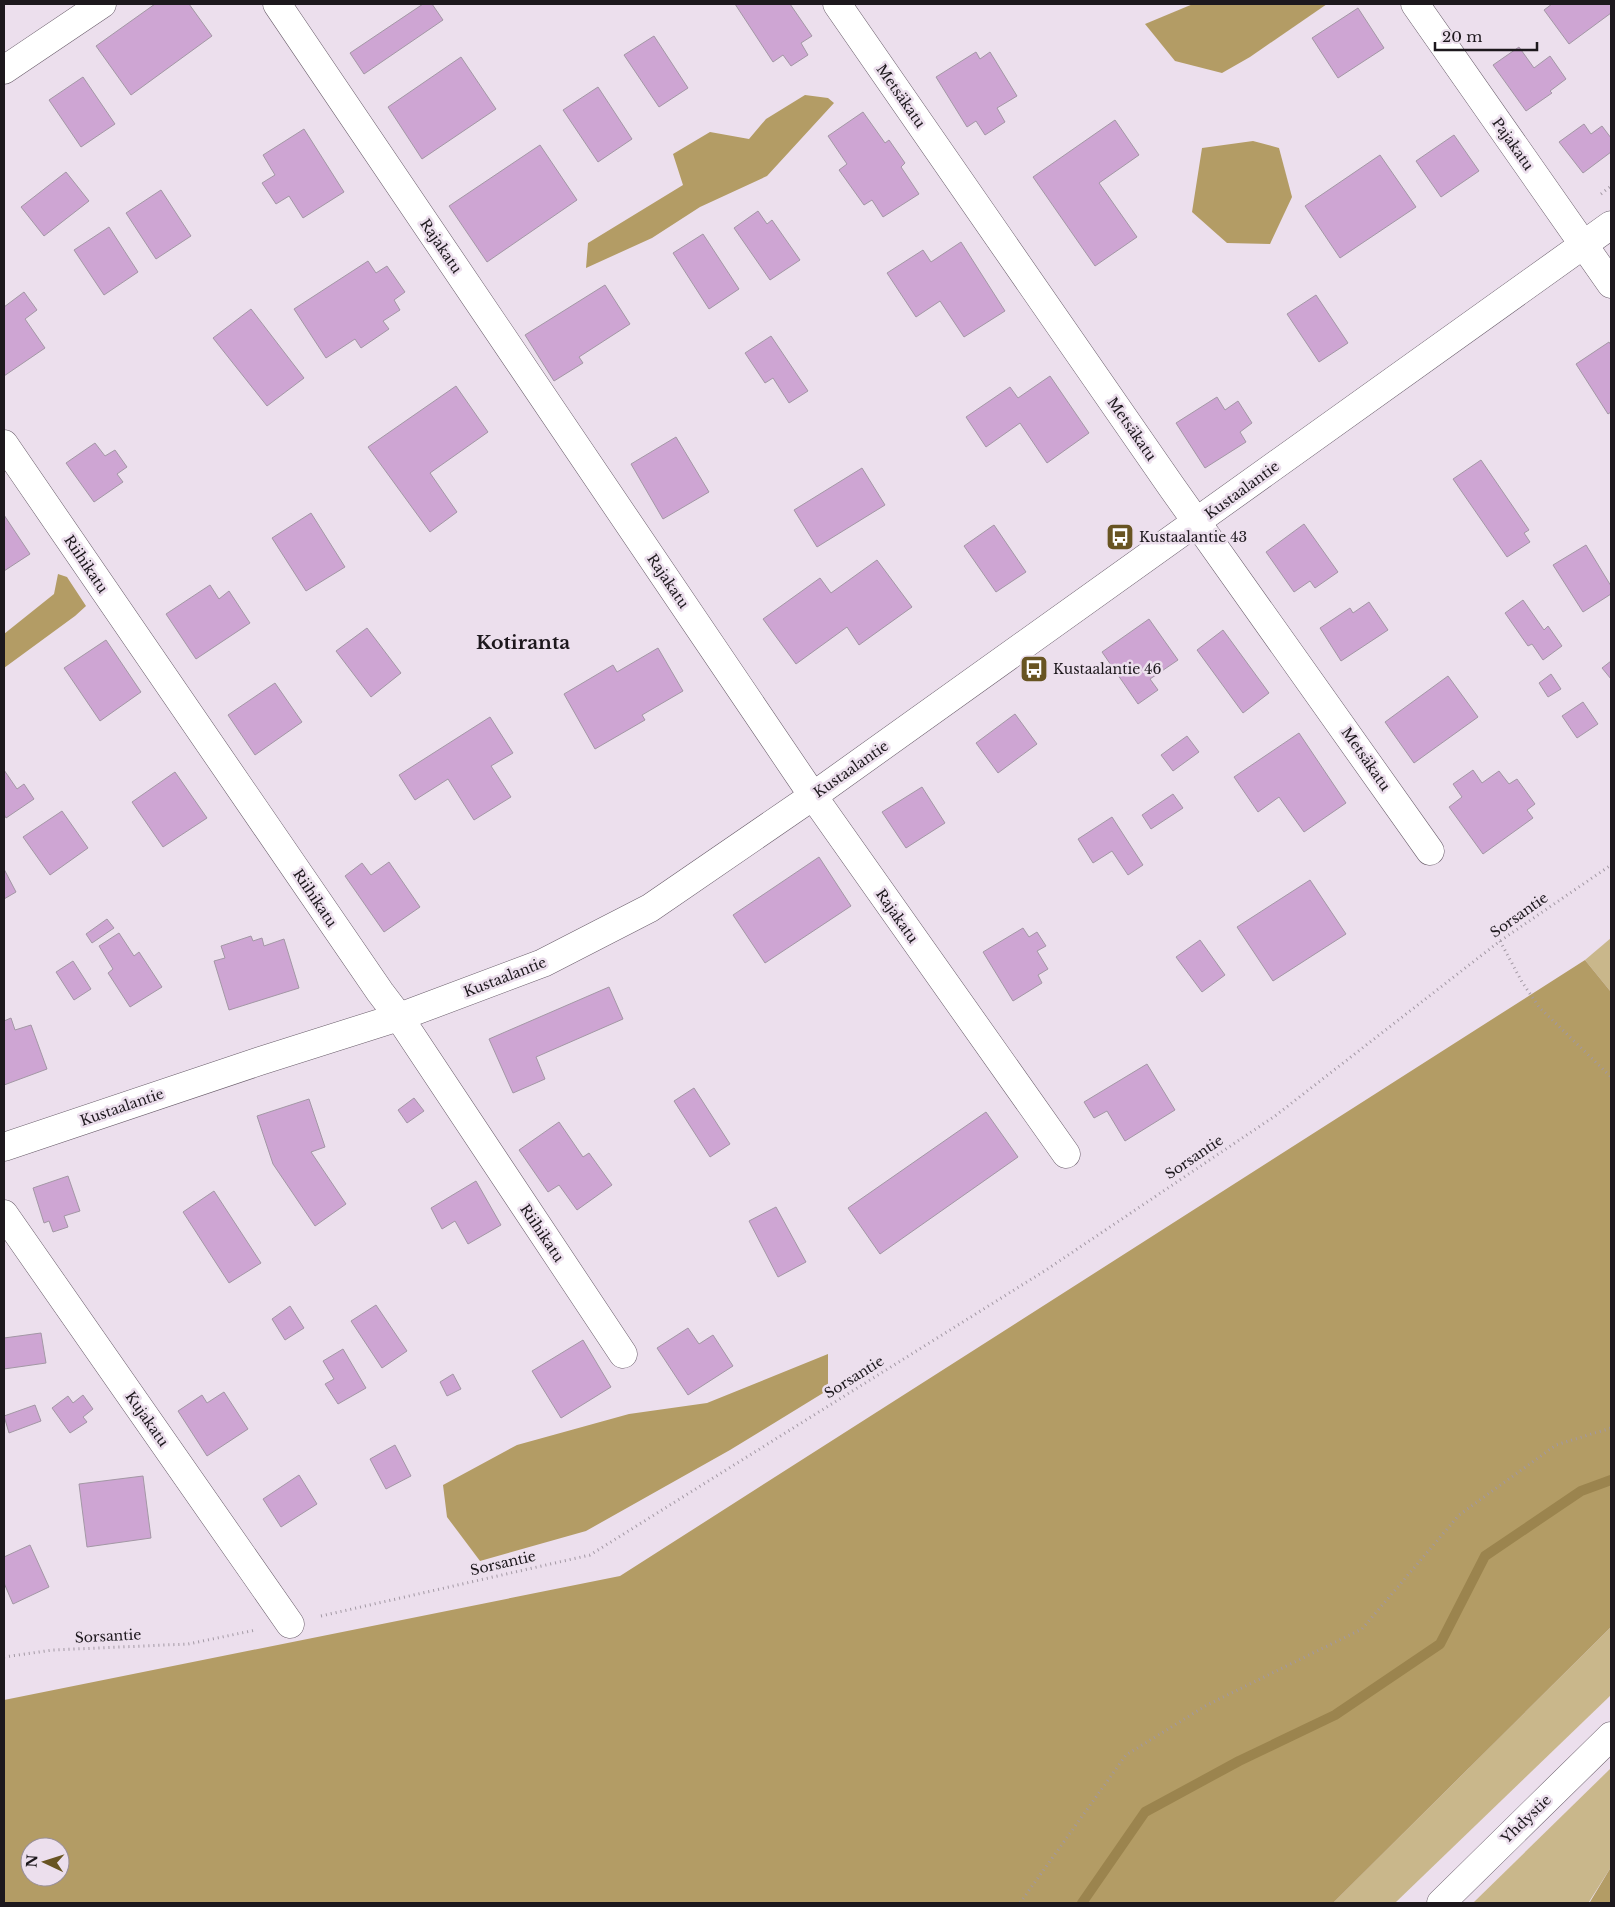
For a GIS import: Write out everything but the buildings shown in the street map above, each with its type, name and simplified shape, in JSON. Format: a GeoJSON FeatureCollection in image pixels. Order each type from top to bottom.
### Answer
{"type":"FeatureCollection","features":[{"type":"Feature","properties":{"kind":"street"},"geometry":{"type":"LineString","coordinates":[[4,70],[102,4]]}},
{"type":"Feature","properties":{"kind":"street","name":"Rajakatu"},"geometry":{"type":"LineString","coordinates":[[277,4],[813,796],[1066,1154]]}},
{"type":"Feature","properties":{"kind":"street","name":"Metsäkatu"},"geometry":{"type":"LineString","coordinates":[[837,4],[1197,522],[1430,851]]}},
{"type":"Feature","properties":{"kind":"street","name":"Pajakatu"},"geometry":{"type":"LineString","coordinates":[[1415,4],[1611,284]]}},
{"type":"Feature","properties":{"kind":"street","name":"Kustaalantie"},"geometry":{"type":"LineString","coordinates":[[4,1147],[260,1061],[400,1017],[543,963],[639,914],[813,796],[1611,225]]}},
{"type":"Feature","properties":{"kind":"street","name":"Riihikatu"},"geometry":{"type":"LineString","coordinates":[[4,444],[380,992],[400,1017],[416,1044],[623,1354]]}},
{"type":"Feature","properties":{"kind":"street","name":"Kujakatu"},"geometry":{"type":"LineString","coordinates":[[4,1214],[290,1624]]}},
{"type":"Feature","properties":{"kind":"street","name":"Yhdystie"},"geometry":{"type":"LineString","coordinates":[[1440,1903],[1611,1736]]}},
{"type":"Feature","properties":{"kind":"path"},"geometry":{"type":"LineString","coordinates":[[1565,220],[1611,186]]}},
{"type":"Feature","properties":{"kind":"path","name":"Sorsantie"},"geometry":{"type":"LineString","coordinates":[[4,1657],[53,1650],[188,1644],[290,1624],[590,1555],[1046,1270],[1275,1116],[1500,941],[1611,865]]}},
{"type":"Feature","properties":{"kind":"path"},"geometry":{"type":"LineString","coordinates":[[1500,941],[1522,982],[1539,1006],[1611,1077]]}},
{"type":"Feature","properties":{"kind":"path"},"geometry":{"type":"LineString","coordinates":[[1020,1903],[1126,1755],[1207,1705],[1362,1629],[1459,1516],[1556,1445],[1611,1428]]}},
{"type":"Feature","properties":{"kind":"shaded area"},"geometry":{"type":"Polygon","coordinates":[[[1193,4],[1327,4],[1250,57],[1222,73],[1175,61],[1145,24],[1193,4]]]}},
{"type":"Feature","properties":{"kind":"shaded area"},"geometry":{"type":"Polygon","coordinates":[[[805,95],[828,98],[834,103],[767,176],[700,207],[652,238],[586,268],[588,243],[683,185],[673,154],[710,132],[749,139],[766,119],[805,95]]]}},
{"type":"Feature","properties":{"kind":"shaded area"},"geometry":{"type":"Polygon","coordinates":[[[1253,141],[1279,148],[1292,197],[1270,244],[1227,243],[1192,212],[1202,148],[1253,141]]]}},
{"type":"Feature","properties":{"kind":"shaded area"},"geometry":{"type":"Polygon","coordinates":[[[58,574],[67,577],[86,606],[4,668],[4,634],[54,594],[58,574]]]}},
{"type":"Feature","properties":{"kind":"shaded area"},"geometry":{"type":"Polygon","coordinates":[[[1611,938],[1611,992],[1585,960],[1611,938]]]}},
{"type":"Feature","properties":{"kind":"shaded area"},"geometry":{"type":"Polygon","coordinates":[[[1585,960],[1611,992],[1611,1627],[1333,1903],[4,1903],[4,1700],[620,1576],[1585,960]]]}},
{"type":"Feature","properties":{"kind":"shaded area"},"geometry":{"type":"Polygon","coordinates":[[[828,1354],[828,1390],[730,1450],[586,1531],[480,1561],[447,1517],[443,1485],[517,1445],[629,1414],[707,1403],[828,1354]]]}},
{"type":"Feature","properties":{"kind":"shaded area"},"geometry":{"type":"Polygon","coordinates":[[[1611,1627],[1611,1695],[1395,1903],[1333,1903],[1611,1627]]]}},
{"type":"Feature","properties":{"kind":"shaded area"},"geometry":{"type":"Polygon","coordinates":[[[1611,1768],[1611,1867],[1589,1902],[1473,1903],[1611,1768]]]}},
{"type":"Feature","properties":{"kind":"shaded area"},"geometry":{"type":"Polygon","coordinates":[[[1611,1867],[1611,1903],[1589,1903],[1590,1902],[1611,1867]]]}},
{"type":"Feature","properties":{"kind":"waterway"},"geometry":{"type":"LineString","coordinates":[[1082,1903],[1145,1812],[1239,1761],[1335,1715],[1440,1644],[1485,1556],[1581,1491],[1611,1480]]}},
{"type":"Feature","properties":{"kind":"place","name":"Kustaalantie 43"},"geometry":{"type":"Point","coordinates":[1120,537]}},
{"type":"Feature","properties":{"kind":"place","name":"Kustaalantie 46"},"geometry":{"type":"Point","coordinates":[1034,669]}},
{"type":"Feature","properties":{"kind":"district","name":"Kotiranta"},"geometry":{"type":"Point","coordinates":[523,642]}}]}
